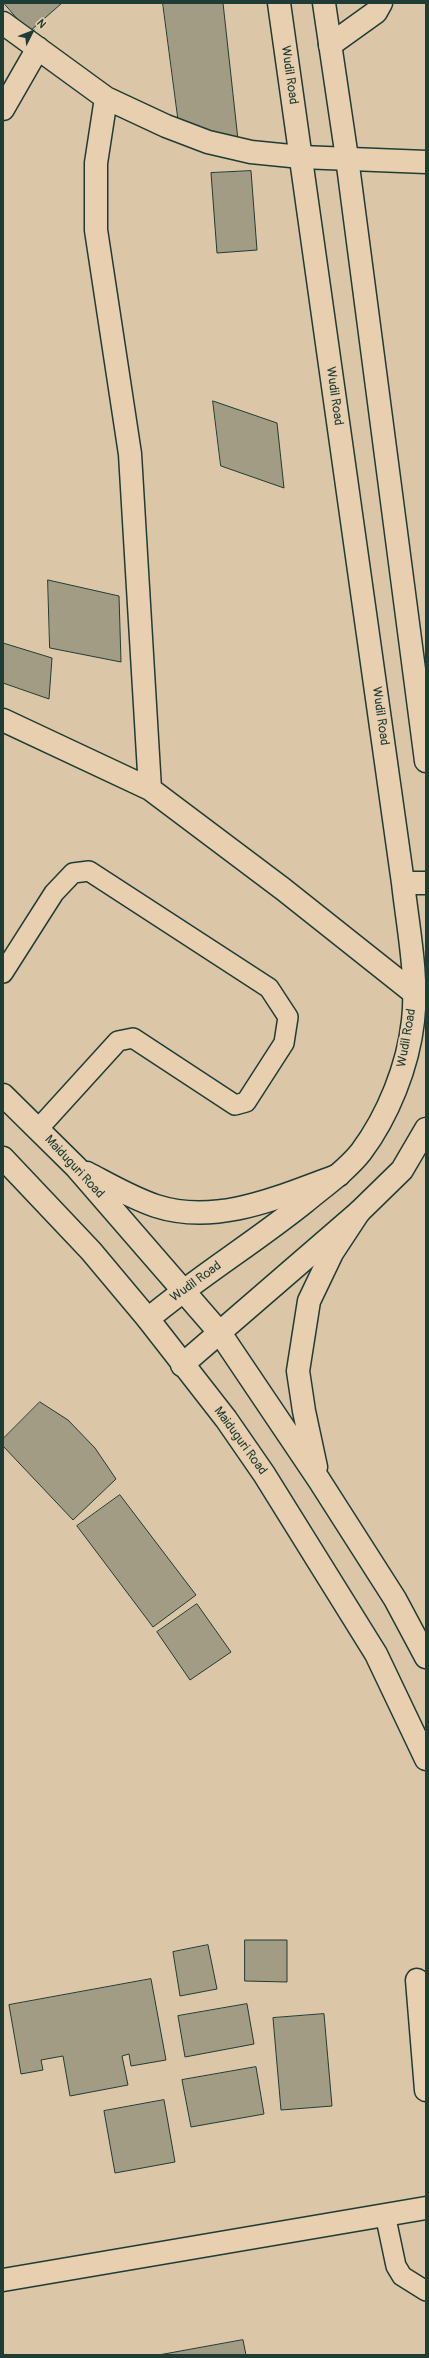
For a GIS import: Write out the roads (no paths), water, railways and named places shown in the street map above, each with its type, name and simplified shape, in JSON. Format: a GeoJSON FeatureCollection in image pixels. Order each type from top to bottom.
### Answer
{"type":"FeatureCollection","features":[{"type":"Feature","properties":{"kind":"main road","name":"Wudil Road"},"geometry":{"type":"LineString","coordinates":[[148,1319],[183,1290],[273,1228],[338,1175],[360,1152],[384,1117],[404,1061],[413,1022],[414,993],[403,883],[279,3]]}},
{"type":"Feature","properties":{"kind":"main road"},"geometry":{"type":"LineString","coordinates":[[324,3],[347,158],[426,761]]}},
{"type":"Feature","properties":{"kind":"main road"},"geometry":{"type":"LineString","coordinates":[[330,45],[376,12],[381,3]]}},
{"type":"Feature","properties":{"kind":"main road"},"geometry":{"type":"LineString","coordinates":[[3,23],[106,98],[208,142],[251,152],[301,157],[426,162]]}},
{"type":"Feature","properties":{"kind":"main road"},"geometry":{"type":"LineString","coordinates":[[3,109],[38,48]]}},
{"type":"Feature","properties":{"kind":"main road"},"geometry":{"type":"LineString","coordinates":[[106,98],[96,163],[96,230],[130,454],[150,789]]}},
{"type":"Feature","properties":{"kind":"main road"},"geometry":{"type":"LineString","coordinates":[[3,720],[150,789],[283,889],[414,993]]}},
{"type":"Feature","properties":{"kind":"main road"},"geometry":{"type":"LineString","coordinates":[[403,883],[426,883]]}},
{"type":"Feature","properties":{"kind":"main road","name":"Maiduguri Road"},"geometry":{"type":"LineString","coordinates":[[3,1095],[76,1167],[220,1333],[319,1480],[395,1599],[426,1656]]}},
{"type":"Feature","properties":{"kind":"main road"},"geometry":{"type":"LineString","coordinates":[[182,1365],[360,1212],[402,1170],[426,1129]]}},
{"type":"Feature","properties":{"kind":"main road","name":"Maiduguri Road"},"geometry":{"type":"LineString","coordinates":[[3,1158],[91,1251],[148,1319],[182,1365],[226,1419],[264,1474],[376,1654],[426,1759]]}},
{"type":"Feature","properties":{"kind":"main road"},"geometry":{"type":"LineString","coordinates":[[76,1167],[121,1191],[157,1206],[199,1213],[235,1209],[274,1198],[338,1175]]}},
{"type":"Feature","properties":{"kind":"main road"},"geometry":{"type":"LineString","coordinates":[[319,1480],[304,1411],[298,1371],[309,1301],[332,1253],[360,1212]]}},
{"type":"Feature","properties":{"kind":"main road"},"geometry":{"type":"LineString","coordinates":[[417,1980],[426,2090]]}},
{"type":"Feature","properties":{"kind":"main road"},"geometry":{"type":"LineString","coordinates":[[3,2280],[426,2208]]}},
{"type":"Feature","properties":{"kind":"lane"},"geometry":{"type":"LineString","coordinates":[[3,973],[54,892],[73,873],[89,871],[269,988],[288,1017],[284,1043],[246,1102],[235,1105],[133,1038],[118,1041],[38,1129]]}},
{"type":"Feature","properties":{"kind":"lane"},"geometry":{"type":"LineString","coordinates":[[386,2214],[396,2266],[402,2276],[426,2290]]}}]}
